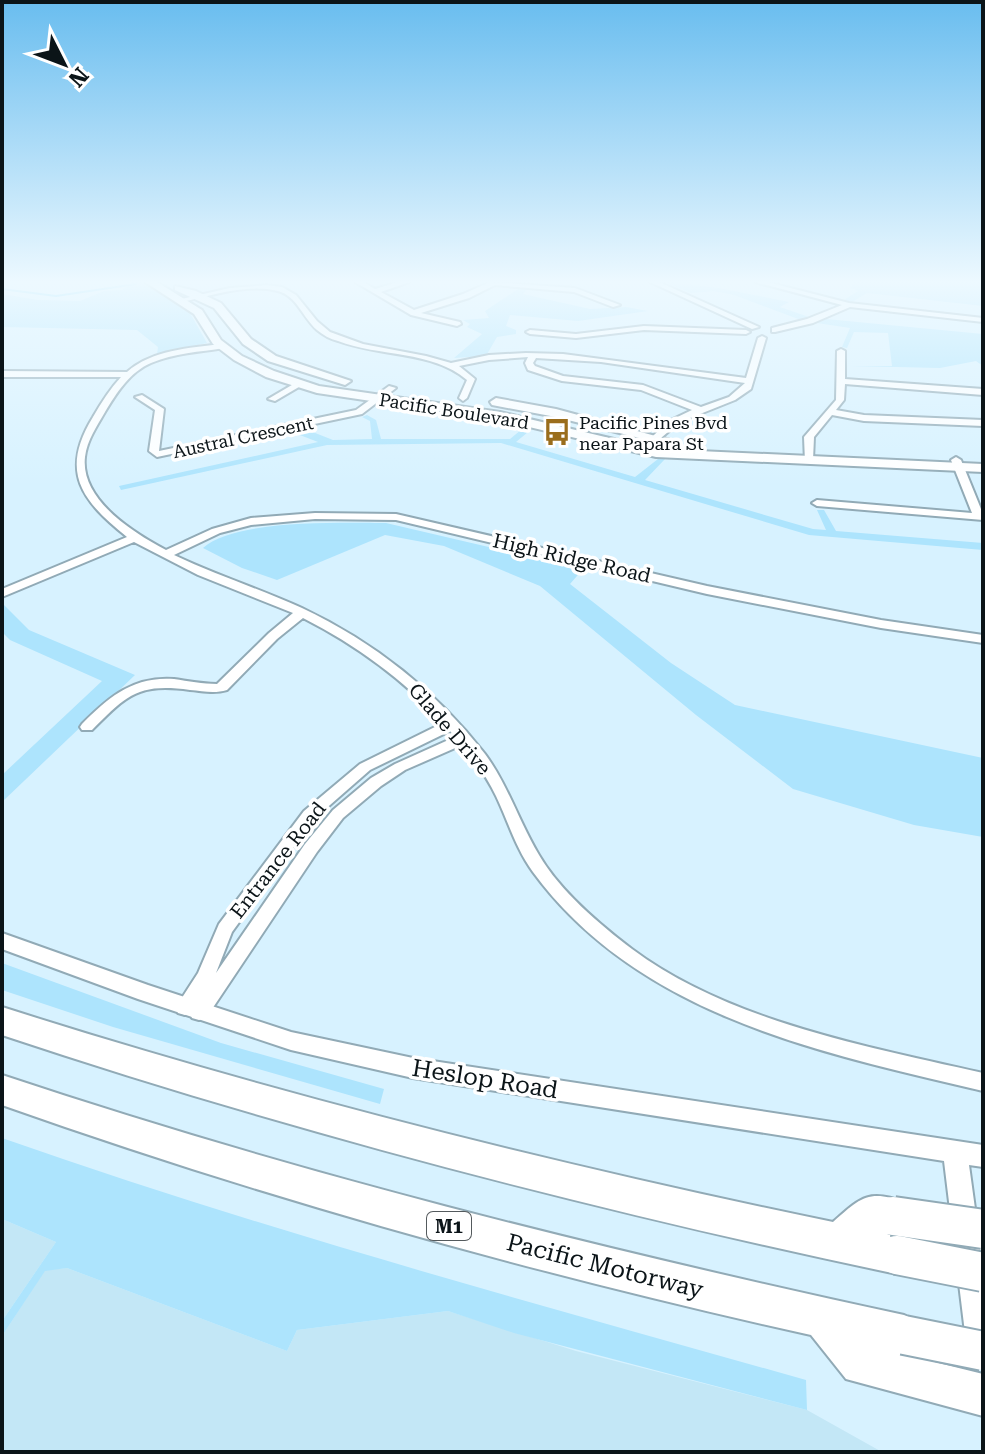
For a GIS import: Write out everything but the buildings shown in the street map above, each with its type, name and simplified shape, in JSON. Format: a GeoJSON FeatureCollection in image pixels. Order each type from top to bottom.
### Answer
{"type":"FeatureCollection","features":[{"type":"Feature","properties":{"kind":"highway"},"geometry":{"type":"LineString","coordinates":[[2,1021],[107,1056],[407,1143],[838,1243],[983,1272]]}},
{"type":"Feature","properties":{"kind":"highway","name":"Pacific Motorway"},"geometry":{"type":"LineString","coordinates":[[2,1090],[92,1122],[300,1185],[535,1250],[823,1318],[983,1351]]}},
{"type":"Feature","properties":{"kind":"highway"},"geometry":{"type":"LineString","coordinates":[[838,1243],[871,1213],[983,1229]]}},
{"type":"Feature","properties":{"kind":"highway"},"geometry":{"type":"LineString","coordinates":[[823,1318],[861,1364],[983,1395]]}},
{"type":"Feature","properties":{"kind":"main road","name":"Pacific Boulevard"},"geometry":{"type":"LineString","coordinates":[[227,350],[256,368],[300,384],[500,416],[643,450],[684,456],[808,456],[957,463],[983,468]]}},
{"type":"Feature","properties":{"kind":"main road"},"geometry":{"type":"LineString","coordinates":[[260,350],[275,359],[325,376],[556,413],[656,439],[808,456]]}},
{"type":"Feature","properties":{"kind":"main road"},"geometry":{"type":"LineString","coordinates":[[957,463],[983,462]]}},
{"type":"Feature","properties":{"kind":"street"},"geometry":{"type":"LineString","coordinates":[[2,374],[126,374],[138,364],[151,359],[200,350]]}},
{"type":"Feature","properties":{"kind":"street"},"geometry":{"type":"LineString","coordinates":[[375,350],[453,365],[496,356],[533,356],[623,363],[750,381]]}},
{"type":"Feature","properties":{"kind":"street"},"geometry":{"type":"LineString","coordinates":[[643,450],[677,420],[733,400],[748,387],[759,350]]}},
{"type":"Feature","properties":{"kind":"street"},"geometry":{"type":"LineString","coordinates":[[808,456],[809,437],[840,400],[841,351]]}},
{"type":"Feature","properties":{"kind":"street"},"geometry":{"type":"LineString","coordinates":[[533,356],[529,363],[531,368],[549,376],[643,388],[701,410]]}},
{"type":"Feature","properties":{"kind":"street"},"geometry":{"type":"LineString","coordinates":[[453,365],[471,379],[463,398]]}},
{"type":"Feature","properties":{"kind":"street","name":"Glade Drive"},"geometry":{"type":"LineString","coordinates":[[126,374],[82,445],[80,465],[101,507],[136,537],[165,555],[190,569],[301,613],[363,647],[404,678],[463,739],[496,782],[526,847],[556,889],[578,913],[621,949],[670,982],[760,1022],[847,1050],[983,1082]]}},
{"type":"Feature","properties":{"kind":"street"},"geometry":{"type":"LineString","coordinates":[[842,381],[983,392]]}},
{"type":"Feature","properties":{"kind":"street"},"geometry":{"type":"LineString","coordinates":[[272,399],[300,384]]}},
{"type":"Feature","properties":{"kind":"street","name":"Austral Crescent"},"geometry":{"type":"LineString","coordinates":[[139,397],[160,409],[154,451],[157,454],[359,412],[392,388]]}},
{"type":"Feature","properties":{"kind":"street"},"geometry":{"type":"LineString","coordinates":[[831,412],[864,418],[983,423]]}},
{"type":"Feature","properties":{"kind":"street"},"geometry":{"type":"LineString","coordinates":[[817,503],[981,517],[957,463]]}},
{"type":"Feature","properties":{"kind":"street","name":"High Ridge Road"},"geometry":{"type":"LineString","coordinates":[[165,555],[225,528],[250,522],[396,517],[722,593],[881,624],[983,639]]}},
{"type":"Feature","properties":{"kind":"street"},"geometry":{"type":"LineString","coordinates":[[2,593],[136,537]]}},
{"type":"Feature","properties":{"kind":"street"},"geometry":{"type":"LineString","coordinates":[[87,727],[122,694],[144,684],[160,681],[216,689],[222,687],[301,613]]}},
{"type":"Feature","properties":{"kind":"street","name":"Entrance Road"},"geometry":{"type":"LineString","coordinates":[[192,1009],[225,929],[289,839],[318,806],[365,767],[450,725]]}},
{"type":"Feature","properties":{"kind":"street","name":"Entrance Road"},"geometry":{"type":"LineString","coordinates":[[192,1009],[338,814],[369,787],[400,767],[463,739]]}},
{"type":"Feature","properties":{"kind":"street"},"geometry":{"type":"LineString","coordinates":[[318,806],[338,814]]}},
{"type":"Feature","properties":{"kind":"street","name":"Heslop Road"},"geometry":{"type":"LineString","coordinates":[[2,941],[291,1041],[413,1068],[852,1133],[983,1156]]}},
{"type":"Feature","properties":{"kind":"street"},"geometry":{"type":"LineString","coordinates":[[955,1153],[983,1361]]}},
{"type":"Feature","properties":{"kind":"shaded area"},"geometry":{"type":"Polygon","coordinates":[[[464,350],[490,350],[486,356],[454,358],[464,350]]]}},
{"type":"Feature","properties":{"kind":"shaded area"},"geometry":{"type":"Polygon","coordinates":[[[890,350],[983,350],[983,366],[976,361],[940,368],[851,366],[892,366],[890,350]]]}},
{"type":"Feature","properties":{"kind":"shaded area"},"geometry":{"type":"Polygon","coordinates":[[[367,415],[376,420],[381,439],[510,439],[527,425],[534,427],[516,442],[635,477],[658,459],[665,459],[645,480],[813,529],[826,530],[817,510],[824,510],[836,531],[983,543],[983,550],[809,535],[501,443],[327,445],[121,490],[119,486],[318,442],[292,432],[305,429],[333,440],[372,439],[370,421],[362,417],[367,415]]]}},
{"type":"Feature","properties":{"kind":"shaded area"},"geometry":{"type":"Polygon","coordinates":[[[386,523],[583,569],[570,584],[671,663],[735,705],[983,758],[983,837],[914,825],[793,789],[696,715],[540,586],[444,546],[385,535],[277,580],[242,568],[203,548],[218,539],[263,527],[386,523]]]}},
{"type":"Feature","properties":{"kind":"shaded area"},"geometry":{"type":"Polygon","coordinates":[[[2,603],[29,630],[135,675],[2,802],[2,775],[102,681],[10,640],[2,632],[2,603]]]}},
{"type":"Feature","properties":{"kind":"shaded area"},"geometry":{"type":"Polygon","coordinates":[[[2,963],[221,1043],[384,1089],[380,1104],[113,1027],[2,990],[2,963]]]}},
{"type":"Feature","properties":{"kind":"shaded area"},"geometry":{"type":"Polygon","coordinates":[[[2,1138],[301,1235],[806,1380],[807,1410],[514,1333],[448,1311],[297,1330],[287,1351],[67,1268],[45,1271],[2,1336],[2,1321],[56,1242],[2,1219],[2,1138]]]}},
{"type":"Feature","properties":{"kind":"shaded area"},"geometry":{"type":"Polygon","coordinates":[[[2,1219],[56,1242],[2,1321],[2,1219]]]}},
{"type":"Feature","properties":{"kind":"shaded area"},"geometry":{"type":"Polygon","coordinates":[[[67,1268],[287,1351],[297,1330],[448,1311],[576,1351],[807,1410],[882,1452],[2,1452],[2,1336],[45,1270],[67,1268]]]}},
{"type":"Feature","properties":{"kind":"place","name":"Pacific Pines Bvd near Papara St"},"geometry":{"type":"Point","coordinates":[557,432]}}]}
